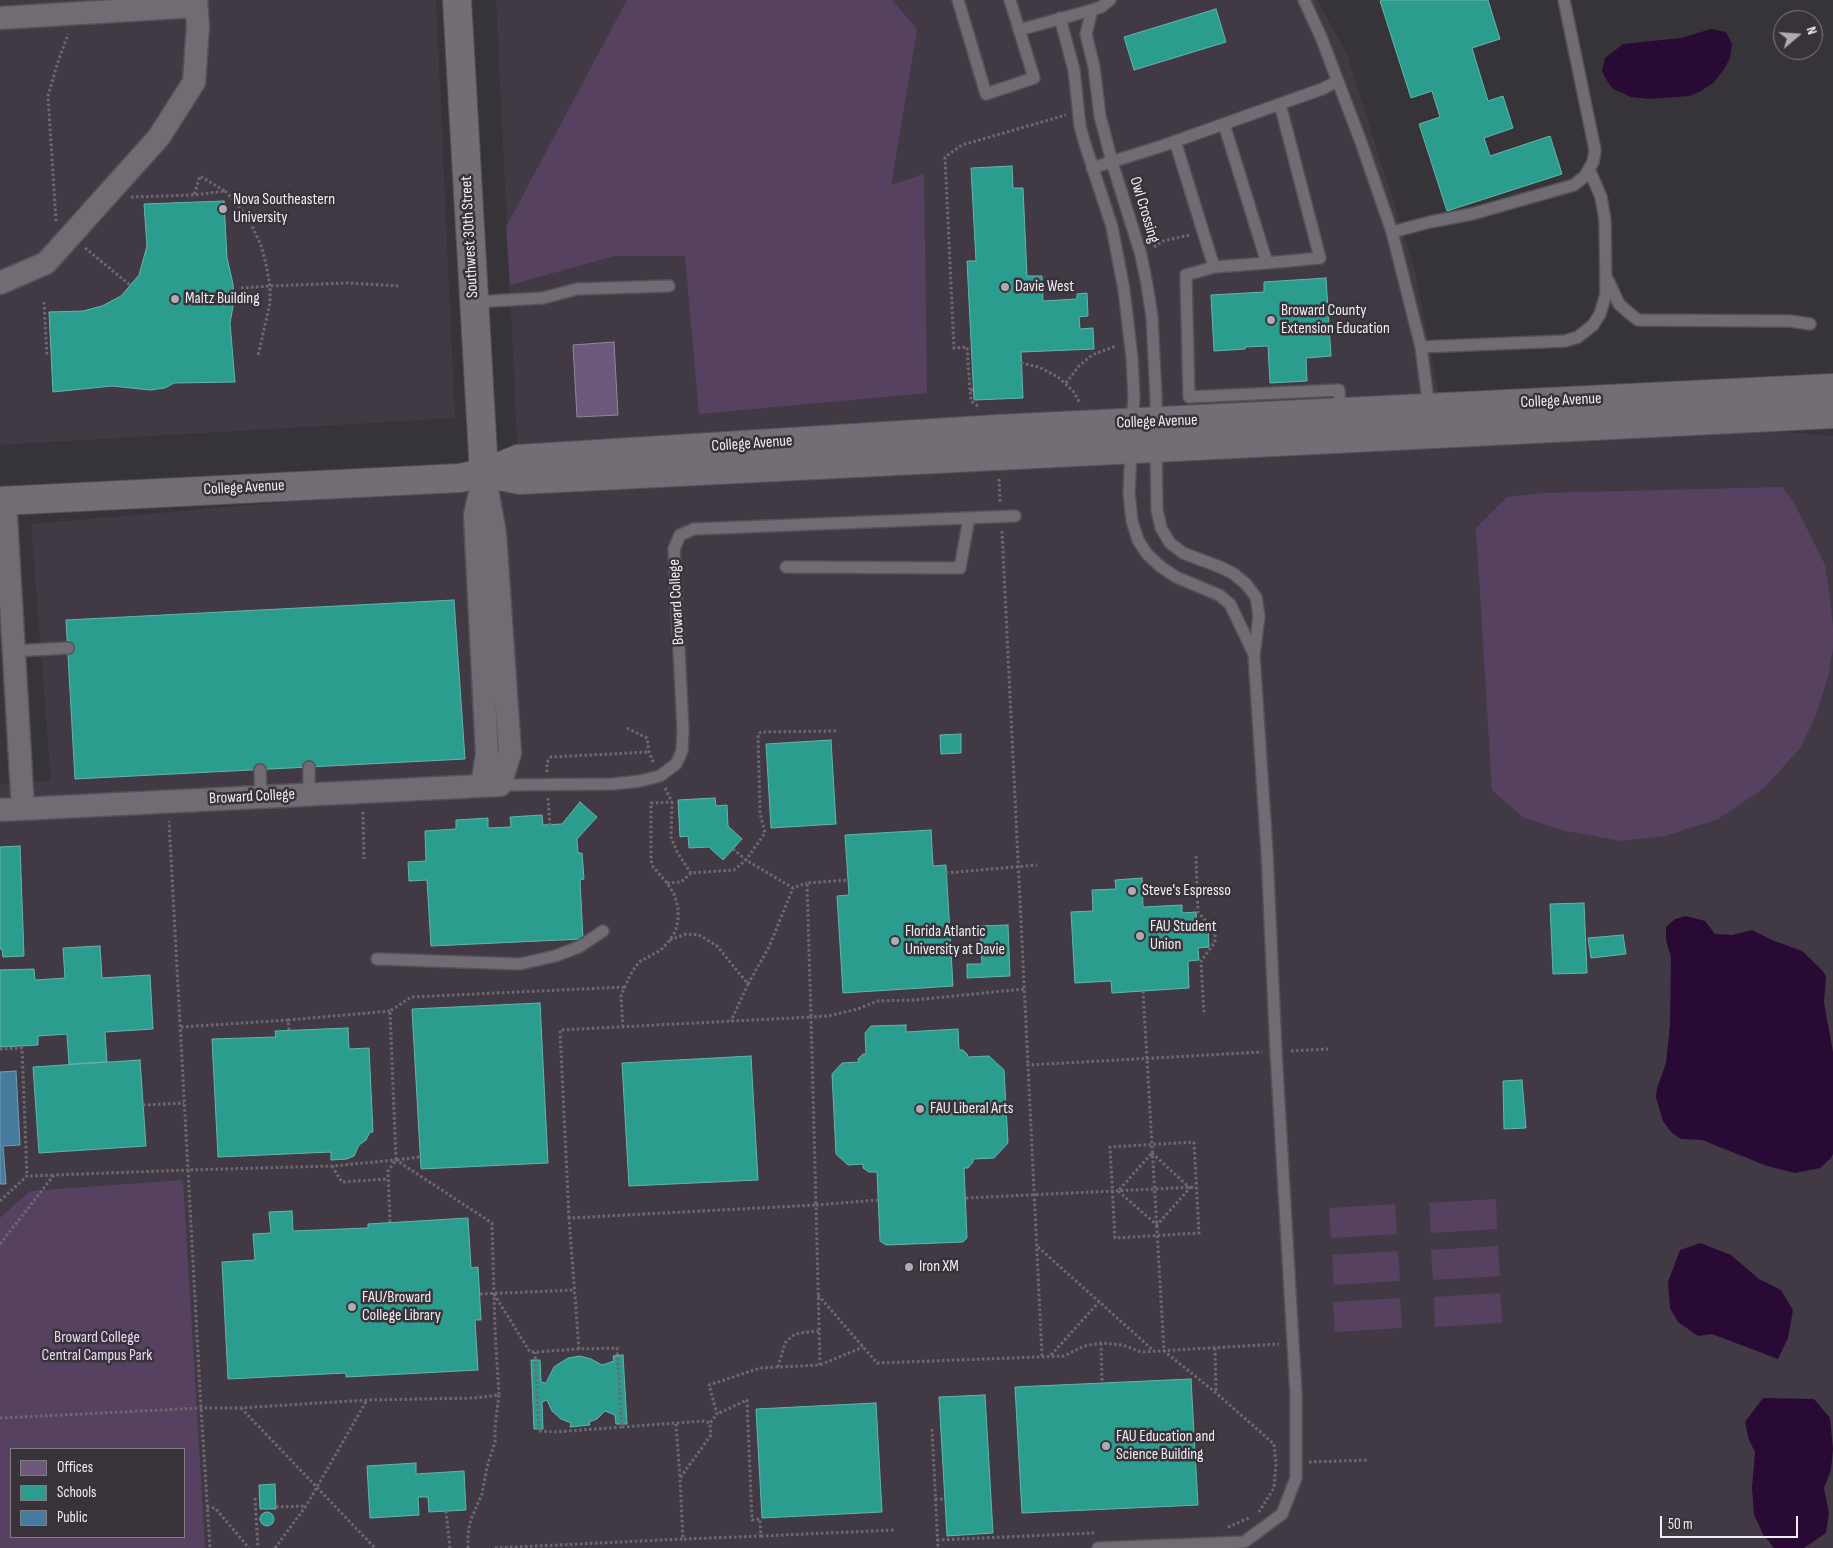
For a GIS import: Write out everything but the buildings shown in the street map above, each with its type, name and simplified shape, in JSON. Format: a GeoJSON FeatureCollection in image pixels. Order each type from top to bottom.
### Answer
{"type":"FeatureCollection","features":[{"type":"Feature","properties":{"kind":"street","name":"Southwest 30th Street"},"geometry":{"type":"LineString","coordinates":[[457,0],[484,473]]}},
{"type":"Feature","properties":{"kind":"street"},"geometry":{"type":"LineString","coordinates":[[0,18],[70,13],[104,6],[196,3],[198,26],[194,82],[159,137],[46,263],[0,283]]}},
{"type":"Feature","properties":{"kind":"street","name":"College Avenue"},"geometry":{"type":"LineString","coordinates":[[2,500],[460,478],[484,473],[520,480],[1140,436],[1340,413],[1440,416],[1833,388]]}},
{"type":"Feature","properties":{"kind":"street","name":"College Avenue"},"geometry":{"type":"LineString","coordinates":[[1140,436],[1482,433],[1833,414]]}},
{"type":"Feature","properties":{"kind":"street"},"geometry":{"type":"LineString","coordinates":[[484,473],[475,515],[487,754],[491,785]]}},
{"type":"Feature","properties":{"kind":"street"},"geometry":{"type":"LineString","coordinates":[[2,500],[23,809]]}},
{"type":"Feature","properties":{"kind":"street","name":"Broward College"},"geometry":{"type":"LineString","coordinates":[[0,810],[491,785]]}},
{"type":"Feature","properties":{"kind":"lane"},"geometry":{"type":"LineString","coordinates":[[958,0],[986,94],[1034,78],[1010,0]]}},
{"type":"Feature","properties":{"kind":"lane"},"geometry":{"type":"LineString","coordinates":[[1019,30],[1092,10],[1101,7],[1110,0]]}},
{"type":"Feature","properties":{"kind":"lane"},"geometry":{"type":"LineString","coordinates":[[1392,232],[1472,214],[1574,185],[1585,176],[1593,162],[1595,150],[1564,0]]}},
{"type":"Feature","properties":{"kind":"lane"},"geometry":{"type":"LineString","coordinates":[[1306,1],[1361,142],[1392,232],[1440,416],[1459,428],[1482,433]]}},
{"type":"Feature","properties":{"kind":"lane","name":"Owl Crossing"},"geometry":{"type":"LineString","coordinates":[[1092,10],[1086,34],[1094,67],[1100,116],[1112,162],[1141,255],[1152,317],[1140,436]]}},
{"type":"Feature","properties":{"kind":"lane"},"geometry":{"type":"LineString","coordinates":[[1060,18],[1074,70],[1080,126],[1112,227],[1124,290],[1132,358],[1134,397],[1140,436],[1161,528],[1170,543],[1183,553],[1220,566],[1234,574],[1246,584],[1256,597],[1259,616],[1254,656],[1267,852],[1276,1052],[1296,1394],[1296,1478],[1282,1514],[1244,1542],[1098,1548]]}},
{"type":"Feature","properties":{"kind":"lane"},"geometry":{"type":"LineString","coordinates":[[1092,168],[1224,124],[1322,89],[1338,81]]}},
{"type":"Feature","properties":{"kind":"lane"},"geometry":{"type":"LineString","coordinates":[[1280,104],[1320,258],[1214,267],[1186,275],[1189,397],[1339,390],[1340,413]]}},
{"type":"Feature","properties":{"kind":"lane"},"geometry":{"type":"LineString","coordinates":[[1224,124],[1268,263]]}},
{"type":"Feature","properties":{"kind":"lane"},"geometry":{"type":"LineString","coordinates":[[1175,141],[1214,267]]}},
{"type":"Feature","properties":{"kind":"lane"},"geometry":{"type":"LineString","coordinates":[[1422,347],[1565,341],[1578,338],[1593,325],[1600,314],[1606,294],[1606,220],[1601,197],[1589,169]]}},
{"type":"Feature","properties":{"kind":"lane"},"geometry":{"type":"LineString","coordinates":[[1606,275],[1620,304],[1638,320],[1790,321],[1810,324]]}},
{"type":"Feature","properties":{"kind":"lane"},"geometry":{"type":"LineString","coordinates":[[474,302],[543,298],[577,288],[669,286]]}},
{"type":"Feature","properties":{"kind":"lane"},"geometry":{"type":"LineString","coordinates":[[1140,436],[1129,493],[1132,521],[1138,540],[1147,554],[1161,567],[1176,577],[1219,595],[1230,604],[1254,656]]}},
{"type":"Feature","properties":{"kind":"lane","name":"Broward College"},"geometry":{"type":"LineString","coordinates":[[491,785],[613,784],[640,781],[660,776],[676,764],[682,751],[683,730],[674,549],[680,535],[694,529],[1015,516]]}},
{"type":"Feature","properties":{"kind":"lane"},"geometry":{"type":"LineString","coordinates":[[786,567],[960,568],[969,518]]}},
{"type":"Feature","properties":{"kind":"lane"},"geometry":{"type":"LineString","coordinates":[[13,651],[68,648]]}},
{"type":"Feature","properties":{"kind":"lane"},"geometry":{"type":"LineString","coordinates":[[309,767],[309,795]]}},
{"type":"Feature","properties":{"kind":"lane"},"geometry":{"type":"LineString","coordinates":[[260,770],[261,797]]}},
{"type":"Feature","properties":{"kind":"lane"},"geometry":{"type":"LineString","coordinates":[[377,958],[520,964],[555,956],[579,947],[603,931]]}},
{"type":"Feature","properties":{"kind":"path"},"geometry":{"type":"LineString","coordinates":[[70,13],[68,38],[57,65],[48,96],[55,220],[59,227],[130,286]]}},
{"type":"Feature","properties":{"kind":"path"},"geometry":{"type":"LineString","coordinates":[[970,390],[968,347],[954,348],[945,157],[962,145],[1071,113]]}},
{"type":"Feature","properties":{"kind":"path"},"geometry":{"type":"LineString","coordinates":[[194,195],[200,176],[225,191],[249,220],[261,245],[270,286],[270,303],[258,356]]}},
{"type":"Feature","properties":{"kind":"path"},"geometry":{"type":"LineString","coordinates":[[128,198],[194,195],[225,191]]}},
{"type":"Feature","properties":{"kind":"path"},"geometry":{"type":"LineString","coordinates":[[241,288],[347,284],[400,286]]}},
{"type":"Feature","properties":{"kind":"path"},"geometry":{"type":"LineString","coordinates":[[44,302],[47,356]]}},
{"type":"Feature","properties":{"kind":"path"},"geometry":{"type":"LineString","coordinates":[[1066,383],[1079,366],[1092,355],[1117,345],[1117,353]]}},
{"type":"Feature","properties":{"kind":"path"},"geometry":{"type":"LineString","coordinates":[[1021,363],[1039,367],[1066,383],[1083,408]]}},
{"type":"Feature","properties":{"kind":"path"},"geometry":{"type":"LineString","coordinates":[[999,475],[1020,867],[1042,1356]]}},
{"type":"Feature","properties":{"kind":"path"},"geometry":{"type":"LineString","coordinates":[[667,883],[681,882],[691,873],[734,870],[746,860],[764,833],[760,813],[758,734],[761,732],[838,732]]}},
{"type":"Feature","properties":{"kind":"path"},"geometry":{"type":"LineString","coordinates":[[551,757],[649,752]]}},
{"type":"Feature","properties":{"kind":"path"},"geometry":{"type":"LineString","coordinates":[[623,1027],[621,996],[625,987],[639,962],[661,950],[670,940],[675,932],[678,908],[674,894],[653,867],[651,860],[651,803],[672,802],[670,837],[677,852],[691,873]]}},
{"type":"Feature","properties":{"kind":"path"},"geometry":{"type":"LineString","coordinates":[[169,815],[210,1548]]}},
{"type":"Feature","properties":{"kind":"path"},"geometry":{"type":"LineString","coordinates":[[733,849],[746,860],[794,888]]}},
{"type":"Feature","properties":{"kind":"path"},"geometry":{"type":"LineString","coordinates":[[1196,856],[1198,912],[1215,931],[1215,942],[1201,961],[1204,1014]]}},
{"type":"Feature","properties":{"kind":"path"},"geometry":{"type":"LineString","coordinates":[[946,873],[1037,865]]}},
{"type":"Feature","properties":{"kind":"path"},"geometry":{"type":"LineString","coordinates":[[731,1021],[768,947],[794,888],[806,884],[848,880]]}},
{"type":"Feature","properties":{"kind":"path"},"geometry":{"type":"LineString","coordinates":[[806,884],[820,1365]]}},
{"type":"Feature","properties":{"kind":"path"},"geometry":{"type":"LineString","coordinates":[[670,940],[686,934],[699,935],[717,946],[748,984]]}},
{"type":"Feature","properties":{"kind":"path"},"geometry":{"type":"LineString","coordinates":[[181,1027],[390,1011],[412,997],[625,987]]}},
{"type":"Feature","properties":{"kind":"path"},"geometry":{"type":"LineString","coordinates":[[579,1349],[569,1218],[560,1030],[811,1018],[858,1009],[877,1001],[914,1000],[1025,989]]}},
{"type":"Feature","properties":{"kind":"path"},"geometry":{"type":"LineString","coordinates":[[1142,991],[1164,1350],[1216,1392],[1274,1444],[1276,1464],[1274,1488],[1257,1515],[1227,1528]]}},
{"type":"Feature","properties":{"kind":"path"},"geometry":{"type":"LineString","coordinates":[[390,1011],[396,1160],[388,1171],[390,1222]]}},
{"type":"Feature","properties":{"kind":"path"},"geometry":{"type":"LineString","coordinates":[[288,1020],[289,1030]]}},
{"type":"Feature","properties":{"kind":"path"},"geometry":{"type":"LineString","coordinates":[[0,1049],[22,1048],[28,1176]]}},
{"type":"Feature","properties":{"kind":"path"},"geometry":{"type":"LineString","coordinates":[[1028,1065],[1328,1048]]}},
{"type":"Feature","properties":{"kind":"path"},"geometry":{"type":"LineString","coordinates":[[143,1105],[184,1103]]}},
{"type":"Feature","properties":{"kind":"path"},"geometry":{"type":"LineString","coordinates":[[1194,1142],[1196,1187],[1199,1233],[1115,1238],[1110,1147],[1194,1142]]}},
{"type":"Feature","properties":{"kind":"path"},"geometry":{"type":"LineString","coordinates":[[1152,1153],[1190,1188]]}},
{"type":"Feature","properties":{"kind":"path"},"geometry":{"type":"LineString","coordinates":[[1118,1191],[1152,1153]]}},
{"type":"Feature","properties":{"kind":"path"},"geometry":{"type":"LineString","coordinates":[[0,1201],[28,1176],[332,1166],[420,1158]]}},
{"type":"Feature","properties":{"kind":"path"},"geometry":{"type":"LineString","coordinates":[[396,1160],[492,1223],[493,1293],[499,1395],[495,1442],[487,1467],[482,1494],[471,1519],[468,1548]]}},
{"type":"Feature","properties":{"kind":"path"},"geometry":{"type":"LineString","coordinates":[[332,1166],[342,1182],[388,1179]]}},
{"type":"Feature","properties":{"kind":"path"},"geometry":{"type":"LineString","coordinates":[[0,1244],[54,1175]]}},
{"type":"Feature","properties":{"kind":"path"},"geometry":{"type":"LineString","coordinates":[[966,1198],[1196,1187]]}},
{"type":"Feature","properties":{"kind":"path"},"geometry":{"type":"LineString","coordinates":[[1156,1225],[1190,1188]]}},
{"type":"Feature","properties":{"kind":"path"},"geometry":{"type":"LineString","coordinates":[[1118,1191],[1156,1225]]}},
{"type":"Feature","properties":{"kind":"path"},"geometry":{"type":"LineString","coordinates":[[569,1218],[878,1200]]}},
{"type":"Feature","properties":{"kind":"path"},"geometry":{"type":"LineString","coordinates":[[1038,1247],[1154,1351]]}},
{"type":"Feature","properties":{"kind":"path"},"geometry":{"type":"LineString","coordinates":[[480,1294],[575,1290]]}},
{"type":"Feature","properties":{"kind":"path"},"geometry":{"type":"LineString","coordinates":[[493,1293],[530,1352],[617,1348],[622,1427]]}},
{"type":"Feature","properties":{"kind":"path"},"geometry":{"type":"LineString","coordinates":[[818,1295],[877,1362],[1064,1356],[1084,1346],[1101,1343],[1123,1345],[1140,1352],[1279,1344]]}},
{"type":"Feature","properties":{"kind":"path"},"geometry":{"type":"LineString","coordinates":[[1050,1356],[1099,1302]]}},
{"type":"Feature","properties":{"kind":"path"},"geometry":{"type":"LineString","coordinates":[[778,1367],[785,1343],[792,1336],[799,1333],[819,1331]]}},
{"type":"Feature","properties":{"kind":"path"},"geometry":{"type":"LineString","coordinates":[[1101,1343],[1102,1383]]}},
{"type":"Feature","properties":{"kind":"path"},"geometry":{"type":"LineString","coordinates":[[717,1414],[709,1385],[760,1368],[820,1365],[863,1347]]}},
{"type":"Feature","properties":{"kind":"path"},"geometry":{"type":"LineString","coordinates":[[1215,1348],[1216,1392]]}},
{"type":"Feature","properties":{"kind":"path"},"geometry":{"type":"LineString","coordinates":[[536,1352],[539,1431],[554,1432],[703,1421],[710,1423]]}},
{"type":"Feature","properties":{"kind":"path"},"geometry":{"type":"LineString","coordinates":[[0,1418],[201,1408],[240,1408],[367,1400],[474,1398],[499,1395]]}},
{"type":"Feature","properties":{"kind":"path"},"geometry":{"type":"LineString","coordinates":[[275,1548],[306,1506],[367,1400]]}},
{"type":"Feature","properties":{"kind":"path"},"geometry":{"type":"LineString","coordinates":[[680,1478],[711,1435],[710,1423],[717,1414],[747,1400],[752,1520],[760,1519],[761,1536]]}},
{"type":"Feature","properties":{"kind":"path"},"geometry":{"type":"LineString","coordinates":[[240,1408],[374,1548]]}},
{"type":"Feature","properties":{"kind":"path"},"geometry":{"type":"LineString","coordinates":[[676,1424],[683,1539]]}},
{"type":"Feature","properties":{"kind":"path"},"geometry":{"type":"LineString","coordinates":[[932,1429],[938,1548]]}},
{"type":"Feature","properties":{"kind":"path"},"geometry":{"type":"LineString","coordinates":[[1276,1464],[1368,1460]]}},
{"type":"Feature","properties":{"kind":"path"},"geometry":{"type":"LineString","coordinates":[[255,1498],[258,1548]]}},
{"type":"Feature","properties":{"kind":"path"},"geometry":{"type":"LineString","coordinates":[[935,1499],[945,1498]]}},
{"type":"Feature","properties":{"kind":"path"},"geometry":{"type":"LineString","coordinates":[[276,1507],[306,1506]]}},
{"type":"Feature","properties":{"kind":"path"},"geometry":{"type":"LineString","coordinates":[[207,1507],[215,1508],[249,1548]]}},
{"type":"Feature","properties":{"kind":"path"},"geometry":{"type":"LineString","coordinates":[[446,1511],[450,1548]]}},
{"type":"Feature","properties":{"kind":"path"},"geometry":{"type":"LineString","coordinates":[[495,1548],[683,1539],[873,1533],[894,1530]]}},
{"type":"Feature","properties":{"kind":"path"},"geometry":{"type":"LineString","coordinates":[[937,1540],[1097,1533]]}},
{"type":"Feature","properties":{"kind":"shaded area","name":"Nova Southeastern University"},"geometry":{"type":"Polygon","coordinates":[[[0,0],[436,0],[455,418],[0,445],[0,0]]]}},
{"type":"Feature","properties":{"kind":"shaded area"},"geometry":{"type":"Polygon","coordinates":[[[496,0],[1317,0],[1347,54],[1415,271],[1441,404],[1833,436],[1833,1548],[0,1548],[0,784],[51,781],[31,524],[519,482],[496,0]]]}},
{"type":"Feature","properties":{"kind":"shaded area"},"geometry":{"type":"Polygon","coordinates":[[[1711,29],[1726,32],[1732,44],[1730,58],[1723,71],[1713,83],[1690,96],[1650,99],[1631,97],[1613,89],[1602,71],[1605,58],[1623,44],[1681,38],[1711,29]]]}},
{"type":"Feature","properties":{"kind":"shaded area"},"geometry":{"type":"Polygon","coordinates":[[[1686,916],[1705,921],[1715,934],[1732,935],[1752,930],[1802,951],[1826,976],[1824,1003],[1833,1052],[1833,1154],[1820,1168],[1795,1173],[1767,1166],[1702,1140],[1681,1139],[1671,1132],[1663,1121],[1656,1098],[1657,1088],[1666,1063],[1670,1025],[1671,957],[1666,940],[1666,927],[1675,919],[1686,916]]]}},
{"type":"Feature","properties":{"kind":"shaded area"},"geometry":{"type":"Polygon","coordinates":[[[1700,1243],[1731,1255],[1759,1279],[1781,1290],[1793,1310],[1788,1338],[1778,1359],[1712,1334],[1698,1336],[1678,1322],[1670,1308],[1668,1282],[1680,1250],[1700,1243]]]}},
{"type":"Feature","properties":{"kind":"shaded area"},"geometry":{"type":"Polygon","coordinates":[[[1763,1398],[1814,1399],[1830,1418],[1833,1449],[1831,1470],[1824,1488],[1829,1513],[1826,1533],[1804,1548],[1774,1548],[1763,1534],[1754,1515],[1752,1488],[1755,1452],[1749,1440],[1745,1422],[1763,1398]]]}},
{"type":"Feature","properties":{"kind":"green space"},"geometry":{"type":"Polygon","coordinates":[[[627,0],[892,0],[917,29],[891,185],[924,174],[927,393],[699,414],[685,256],[614,256],[510,285],[506,227],[627,0]]]}},
{"type":"Feature","properties":{"kind":"green space"},"geometry":{"type":"Polygon","coordinates":[[[1782,487],[1794,503],[1825,565],[1833,627],[1833,649],[1828,676],[1816,715],[1800,748],[1764,788],[1718,819],[1665,836],[1621,841],[1566,831],[1524,818],[1492,790],[1476,528],[1507,497],[1543,493],[1782,487]]]}},
{"type":"Feature","properties":{"kind":"green space","name":"Broward College Central Campus Park"},"geometry":{"type":"Polygon","coordinates":[[[183,1180],[205,1548],[0,1548],[0,1218],[30,1191],[183,1180]]]}},
{"type":"Feature","properties":{"kind":"green space"},"geometry":{"type":"Polygon","coordinates":[[[1496,1199],[1497,1229],[1431,1233],[1429,1203],[1496,1199]]]}},
{"type":"Feature","properties":{"kind":"green space"},"geometry":{"type":"Polygon","coordinates":[[[1395,1204],[1397,1234],[1331,1238],[1329,1208],[1395,1204]]]}},
{"type":"Feature","properties":{"kind":"green space"},"geometry":{"type":"Polygon","coordinates":[[[1498,1246],[1500,1276],[1433,1280],[1431,1250],[1498,1246]]]}},
{"type":"Feature","properties":{"kind":"green space"},"geometry":{"type":"Polygon","coordinates":[[[1398,1251],[1400,1281],[1334,1285],[1332,1255],[1398,1251]]]}},
{"type":"Feature","properties":{"kind":"green space"},"geometry":{"type":"Polygon","coordinates":[[[1500,1293],[1502,1323],[1435,1327],[1434,1297],[1500,1293]]]}},
{"type":"Feature","properties":{"kind":"green space"},"geometry":{"type":"Polygon","coordinates":[[[1400,1298],[1402,1328],[1335,1332],[1333,1302],[1400,1298]]]}},
{"type":"Feature","properties":{"kind":"place","name":"Nova Southeastern University"},"geometry":{"type":"Point","coordinates":[223,209]}},
{"type":"Feature","properties":{"kind":"place","name":"Davie West"},"geometry":{"type":"Point","coordinates":[1005,287]}},
{"type":"Feature","properties":{"kind":"place","name":"Maltz Building"},"geometry":{"type":"Point","coordinates":[175,299]}},
{"type":"Feature","properties":{"kind":"place","name":"Broward County Extension Education"},"geometry":{"type":"Point","coordinates":[1271,320]}},
{"type":"Feature","properties":{"kind":"place","name":"Steve's Espresso"},"geometry":{"type":"Point","coordinates":[1132,891]}},
{"type":"Feature","properties":{"kind":"place","name":"FAU Student Union"},"geometry":{"type":"Point","coordinates":[1140,936]}},
{"type":"Feature","properties":{"kind":"place","name":"Florida Atlantic University at Davie"},"geometry":{"type":"Point","coordinates":[895,941]}},
{"type":"Feature","properties":{"kind":"place","name":"FAU Liberal Arts"},"geometry":{"type":"Point","coordinates":[920,1109]}},
{"type":"Feature","properties":{"kind":"place","name":"Iron XM"},"geometry":{"type":"Point","coordinates":[909,1267]}},
{"type":"Feature","properties":{"kind":"place","name":"FAU/Broward College Library"},"geometry":{"type":"Point","coordinates":[352,1307]}},
{"type":"Feature","properties":{"kind":"place","name":"FAU Education and Science Building"},"geometry":{"type":"Point","coordinates":[1106,1446]}}]}
